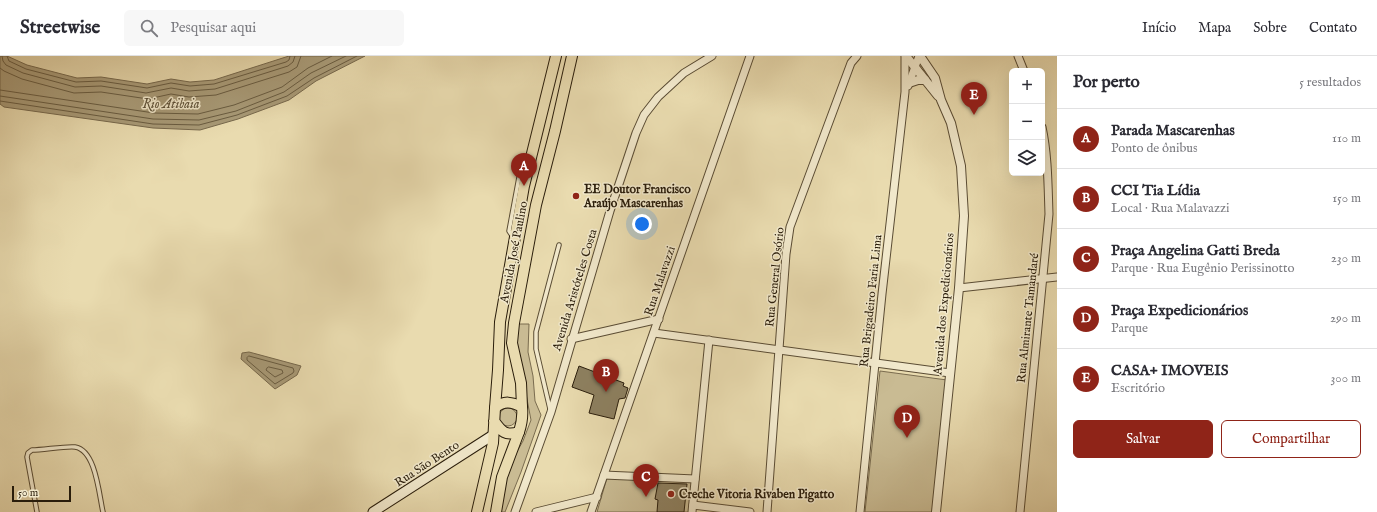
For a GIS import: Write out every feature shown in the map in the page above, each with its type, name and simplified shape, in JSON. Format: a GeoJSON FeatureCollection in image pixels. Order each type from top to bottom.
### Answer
{"type":"FeatureCollection","features":[{"type":"Feature","properties":{"kind":"main road","name":"Avenida José Paulino"},"geometry":{"type":"LineString","coordinates":[[495,408],[500,322],[529,167],[556,56]]}},
{"type":"Feature","properties":{"kind":"main road","name":"Avenida José Paulino"},"geometry":{"type":"LineString","coordinates":[[522,407],[521,383],[512,343],[516,312],[536,205],[572,56]]}},
{"type":"Feature","properties":{"kind":"main road"},"geometry":{"type":"LineString","coordinates":[[477,512],[493,443],[495,408],[504,402],[522,407],[523,414],[519,432],[502,477],[496,512]]}},
{"type":"Feature","properties":{"kind":"main road"},"geometry":{"type":"LineString","coordinates":[[494,421],[500,430],[505,433]]}},
{"type":"Feature","properties":{"kind":"main road"},"geometry":{"type":"LineString","coordinates":[[493,435],[519,432]]}},
{"type":"Feature","properties":{"kind":"main road","name":"Rua São Bento"},"geometry":{"type":"LineString","coordinates":[[373,512],[493,435]]}},
{"type":"Feature","properties":{"kind":"street","name":"Avenida Aristóteles Costa"},"geometry":{"type":"LineString","coordinates":[[515,512],[550,412],[610,211],[636,133],[644,115],[658,97],[684,73],[712,56]]}},
{"type":"Feature","properties":{"kind":"street","name":"Rua Malavazzi"},"geometry":{"type":"LineString","coordinates":[[591,512],[750,56]]}},
{"type":"Feature","properties":{"kind":"street","name":"Rua General Osório"},"geometry":{"type":"LineString","coordinates":[[767,512],[786,254],[790,227],[851,63],[857,56]]}},
{"type":"Feature","properties":{"kind":"street","name":"Avenida dos Expedicionários"},"geometry":{"type":"LineString","coordinates":[[906,56],[941,100]]}},
{"type":"Feature","properties":{"kind":"street","name":"Rua Brigadeiro Faria Lima"},"geometry":{"type":"LineString","coordinates":[[860,512],[905,92],[906,56]]}},
{"type":"Feature","properties":{"kind":"street","name":"Avenida dos Expedicionários"},"geometry":{"type":"LineString","coordinates":[[919,56],[935,78],[941,100],[951,123],[961,166],[964,216],[936,512]]}},
{"type":"Feature","properties":{"kind":"street","name":"Rua Brigadeiro Faria Lima"},"geometry":{"type":"LineString","coordinates":[[905,92],[919,56]]}},
{"type":"Feature","properties":{"kind":"street"},"geometry":{"type":"LineString","coordinates":[[1018,56],[1023,68]]}},
{"type":"Feature","properties":{"kind":"street"},"geometry":{"type":"LineString","coordinates":[[909,83],[918,80],[925,80]]}},
{"type":"Feature","properties":{"kind":"street","name":"Rua Almirante Tamandaré"},"geometry":{"type":"LineString","coordinates":[[1020,512],[1049,214],[1045,139]]}},
{"type":"Feature","properties":{"kind":"street"},"geometry":{"type":"LineString","coordinates":[[958,288],[1057,277]]}},
{"type":"Feature","properties":{"kind":"street"},"geometry":{"type":"LineString","coordinates":[[572,339],[659,319]]}},
{"type":"Feature","properties":{"kind":"street"},"geometry":{"type":"LineString","coordinates":[[654,333],[950,373]]}},
{"type":"Feature","properties":{"kind":"street"},"geometry":{"type":"LineString","coordinates":[[709,340],[693,508],[750,512]]}},
{"type":"Feature","properties":{"kind":"street"},"geometry":{"type":"LineString","coordinates":[[604,475],[695,479]]}},
{"type":"Feature","properties":{"kind":"street"},"geometry":{"type":"LineString","coordinates":[[536,512],[597,497]]}},
{"type":"Feature","properties":{"kind":"lane"},"geometry":{"type":"LineString","coordinates":[[550,412],[536,349],[536,332],[559,245]]}},
{"type":"Feature","properties":{"kind":"lane"},"geometry":{"type":"LineString","coordinates":[[37,512],[27,458],[28,453],[32,450],[76,447],[84,450],[90,458],[94,469],[103,512]]}},
{"type":"Feature","properties":{"kind":"shaded area"},"geometry":{"type":"Polygon","coordinates":[[[518,324],[529,324],[528,352],[533,376],[535,401],[541,415],[505,512],[494,512],[509,466],[523,441],[531,420],[516,342],[518,324]]]}},
{"type":"Feature","properties":{"kind":"shaded area"},"geometry":{"type":"Polygon","coordinates":[[[880,371],[947,380],[932,512],[865,512],[880,371]]]}},
{"type":"Feature","properties":{"kind":"shaded area"},"geometry":{"type":"Polygon","coordinates":[[[508,408],[514,411],[517,417],[514,423],[508,426],[502,423],[499,417],[502,411],[508,408]]]}},
{"type":"Feature","properties":{"kind":"shaded area"},"geometry":{"type":"Polygon","coordinates":[[[607,478],[691,482],[690,512],[597,512],[607,478]]]}},
{"type":"Feature","properties":{"kind":"water","name":"Rio Atibaia"},"geometry":{"type":"Polygon","coordinates":[[[0,56],[7,56],[27,65],[77,78],[101,77],[147,84],[171,79],[190,82],[214,80],[289,56],[365,56],[316,81],[289,100],[238,119],[200,130],[153,128],[4,107],[0,104],[0,56]]]}},
{"type":"Feature","properties":{"kind":"water"},"geometry":{"type":"Polygon","coordinates":[[[249,352],[301,366],[297,375],[275,389],[241,359],[242,353],[249,352]]]}},
{"type":"Feature","properties":{"kind":"building"},"geometry":{"type":"Polygon","coordinates":[[[579,366],[624,383],[623,386],[628,388],[625,398],[619,399],[614,419],[589,413],[594,395],[572,387],[579,366]]]}},
{"type":"Feature","properties":{"kind":"building","name":"Creche Vitoria Rivaben Pigatto"},"geometry":{"type":"Polygon","coordinates":[[[658,483],[687,484],[684,512],[657,512],[658,500],[655,499],[658,483]]]}},
{"type":"Feature","properties":{"kind":"place","name":"CASA+ IMOVEIS"},"geometry":{"type":"Point","coordinates":[974,115]}},
{"type":"Feature","properties":{"kind":"place","name":"Parada Mascarenhas"},"geometry":{"type":"Point","coordinates":[524,186]}},
{"type":"Feature","properties":{"kind":"place","name":"EE Doutor Francisco Araújo Mascarenhas"},"geometry":{"type":"Point","coordinates":[576,196]}},
{"type":"Feature","properties":{"kind":"place","name":"CCI Tia Lídia"},"geometry":{"type":"Point","coordinates":[606,392]}},
{"type":"Feature","properties":{"kind":"place","name":"Praça Expedicionários"},"geometry":{"type":"Point","coordinates":[907,438]}},
{"type":"Feature","properties":{"kind":"place","name":"Creche Vitoria Rivaben Pigatto"},"geometry":{"type":"Point","coordinates":[671,494]}},
{"type":"Feature","properties":{"kind":"place","name":"Praça Angelina Gatti Breda"},"geometry":{"type":"Point","coordinates":[646,497]}}]}
